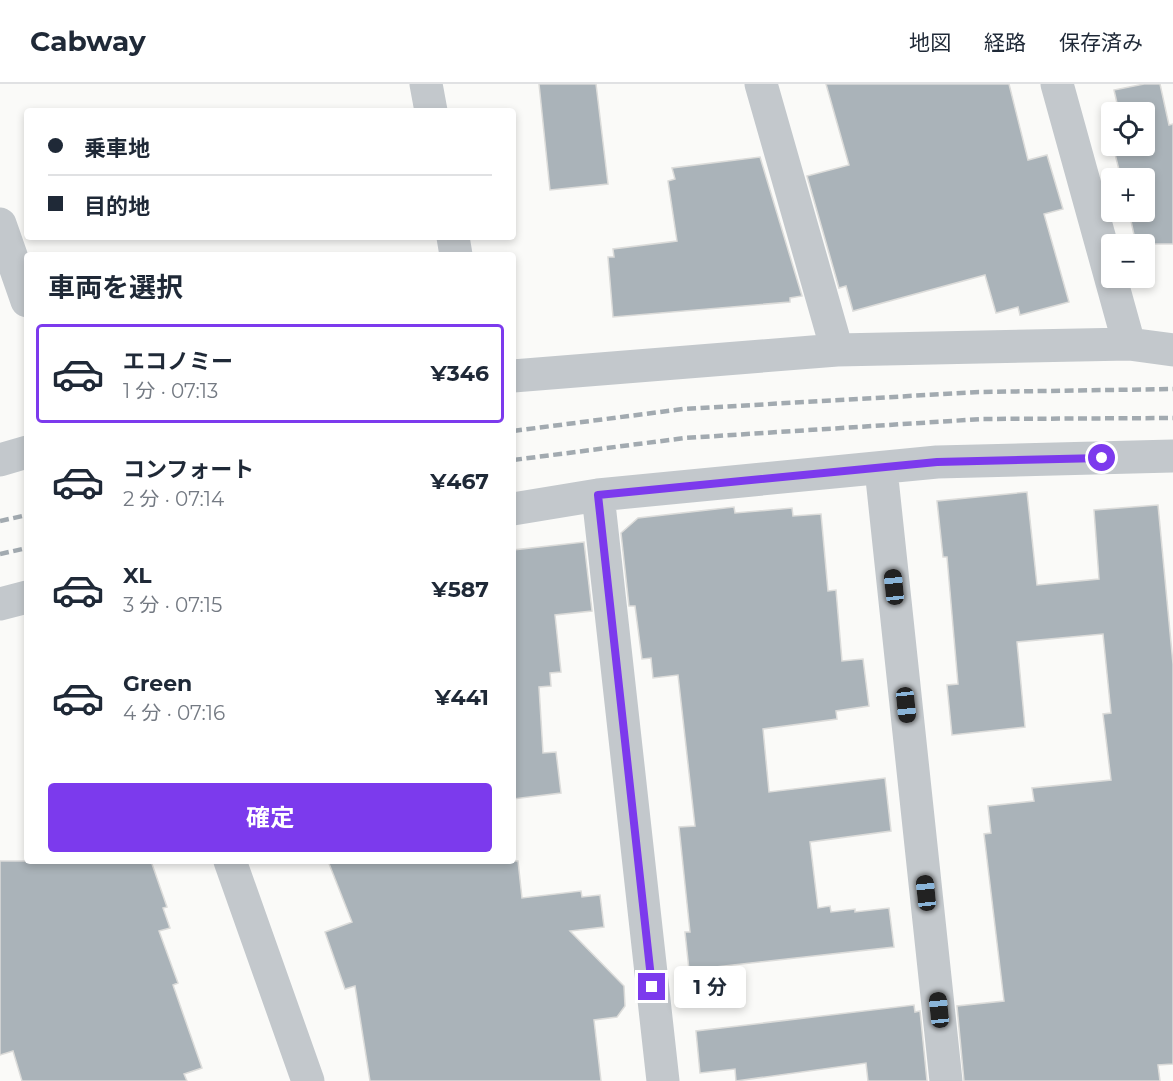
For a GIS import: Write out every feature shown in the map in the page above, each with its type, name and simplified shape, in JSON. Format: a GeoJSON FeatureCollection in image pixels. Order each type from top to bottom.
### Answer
{"type":"FeatureCollection","features":[{"type":"Feature","properties":{"kind":"street"},"geometry":{"type":"LineString","coordinates":[[426,84],[430,108]]}},
{"type":"Feature","properties":{"kind":"street"},"geometry":{"type":"LineString","coordinates":[[761,84],[837,350]]}},
{"type":"Feature","properties":{"kind":"street"},"geometry":{"type":"LineString","coordinates":[[1057,84],[1129,344]]}},
{"type":"Feature","properties":{"kind":"street"},"geometry":{"type":"LineString","coordinates":[[0,224],[24,292]]}},
{"type":"Feature","properties":{"kind":"street"},"geometry":{"type":"LineString","coordinates":[[516,376],[837,350],[1129,344],[1173,350]]}},
{"type":"Feature","properties":{"kind":"street"},"geometry":{"type":"LineString","coordinates":[[0,460],[24,453]]}},
{"type":"Feature","properties":{"kind":"street"},"geometry":{"type":"LineString","coordinates":[[516,509],[598,495],[937,462],[1173,456]]}},
{"type":"Feature","properties":{"kind":"street"},"geometry":{"type":"LineString","coordinates":[[881,469],[946,1081]]}},
{"type":"Feature","properties":{"kind":"street"},"geometry":{"type":"LineString","coordinates":[[598,495],[663,1081]]}},
{"type":"Feature","properties":{"kind":"street"},"geometry":{"type":"LineString","coordinates":[[0,604],[24,598]]}},
{"type":"Feature","properties":{"kind":"street"},"geometry":{"type":"LineString","coordinates":[[231,864],[309,1081]]}},
{"type":"Feature","properties":{"kind":"building"},"geometry":{"type":"Polygon","coordinates":[[[539,84],[596,84],[608,184],[550,190],[539,84]]]}},
{"type":"Feature","properties":{"kind":"building"},"geometry":{"type":"Polygon","coordinates":[[[826,84],[1009,84],[1028,160],[1047,155],[1063,209],[1044,214],[1069,302],[1020,315],[1018,307],[996,313],[985,275],[853,311],[846,286],[839,288],[807,176],[849,165],[826,84]]]}},
{"type":"Feature","properties":{"kind":"building"},"geometry":{"type":"Polygon","coordinates":[[[1144,84],[1160,84],[1169,125],[1173,124],[1173,244],[1155,244],[1155,234],[1134,234],[1131,222],[1155,222],[1155,168],[1118,168],[1116,156],[1155,156],[1155,102],[1117,102],[1114,90],[1144,84]]]}},
{"type":"Feature","properties":{"kind":"building"},"geometry":{"type":"Polygon","coordinates":[[[760,157],[802,296],[790,298],[790,302],[613,317],[608,257],[614,257],[613,249],[677,241],[668,181],[675,179],[672,168],[760,157]]]}},
{"type":"Feature","properties":{"kind":"building"},"geometry":{"type":"Polygon","coordinates":[[[1027,492],[1037,585],[1099,579],[1094,510],[1158,505],[1173,664],[1173,1064],[1158,1065],[1160,1081],[964,1081],[957,1006],[1004,1001],[984,834],[991,833],[988,806],[1034,801],[1032,788],[1111,780],[1103,714],[1111,713],[1103,634],[1017,642],[1025,727],[952,735],[947,685],[958,684],[947,557],[943,557],[937,501],[1027,492]]]}},
{"type":"Feature","properties":{"kind":"building"},"geometry":{"type":"Polygon","coordinates":[[[734,507],[735,513],[792,508],[793,516],[821,514],[828,591],[836,590],[842,661],[863,659],[869,706],[836,711],[837,719],[763,729],[769,792],[885,778],[891,831],[810,842],[818,908],[830,906],[831,912],[855,909],[855,912],[889,908],[894,947],[689,970],[685,932],[690,932],[679,827],[695,826],[678,675],[653,678],[651,658],[642,659],[635,606],[629,606],[621,533],[638,518],[734,507]]]}},
{"type":"Feature","properties":{"kind":"building"},"geometry":{"type":"Polygon","coordinates":[[[584,542],[592,611],[555,615],[561,672],[550,673],[551,686],[539,687],[543,753],[556,752],[561,793],[516,799],[516,550],[584,542]]]}},
{"type":"Feature","properties":{"kind":"building"},"geometry":{"type":"Polygon","coordinates":[[[0,861],[24,861],[24,864],[152,864],[167,907],[163,908],[170,928],[159,931],[178,983],[173,985],[202,1068],[184,1074],[187,1081],[22,1081],[13,1051],[0,1055],[0,861]]]}},
{"type":"Feature","properties":{"kind":"building"},"geometry":{"type":"Polygon","coordinates":[[[518,861],[522,898],[581,891],[582,897],[600,895],[604,927],[570,931],[624,986],[625,1006],[617,1017],[594,1020],[601,1081],[370,1081],[355,986],[345,989],[325,932],[352,922],[329,864],[516,864],[518,861]]]}},
{"type":"Feature","properties":{"kind":"building"},"geometry":{"type":"Polygon","coordinates":[[[914,1005],[915,1012],[920,1011],[927,1081],[868,1081],[866,1063],[736,1081],[735,1069],[700,1073],[696,1031],[914,1005]]]}},
{"type":"Feature","properties":{"kind":"railway"},"geometry":{"type":"LineString","coordinates":[[516,431],[683,409],[979,392],[1173,389]]}},
{"type":"Feature","properties":{"kind":"railway"},"geometry":{"type":"LineString","coordinates":[[516,460],[685,438],[982,419],[1173,418]]}},
{"type":"Feature","properties":{"kind":"railway"},"geometry":{"type":"LineString","coordinates":[[0,521],[24,516]]}},
{"type":"Feature","properties":{"kind":"railway"},"geometry":{"type":"LineString","coordinates":[[0,554],[24,549]]}},
{"type":"Feature","properties":{"kind":"route"},"geometry":{"type":"LineString","coordinates":[[652,987],[598,495],[937,462],[1102,458]]}}]}
